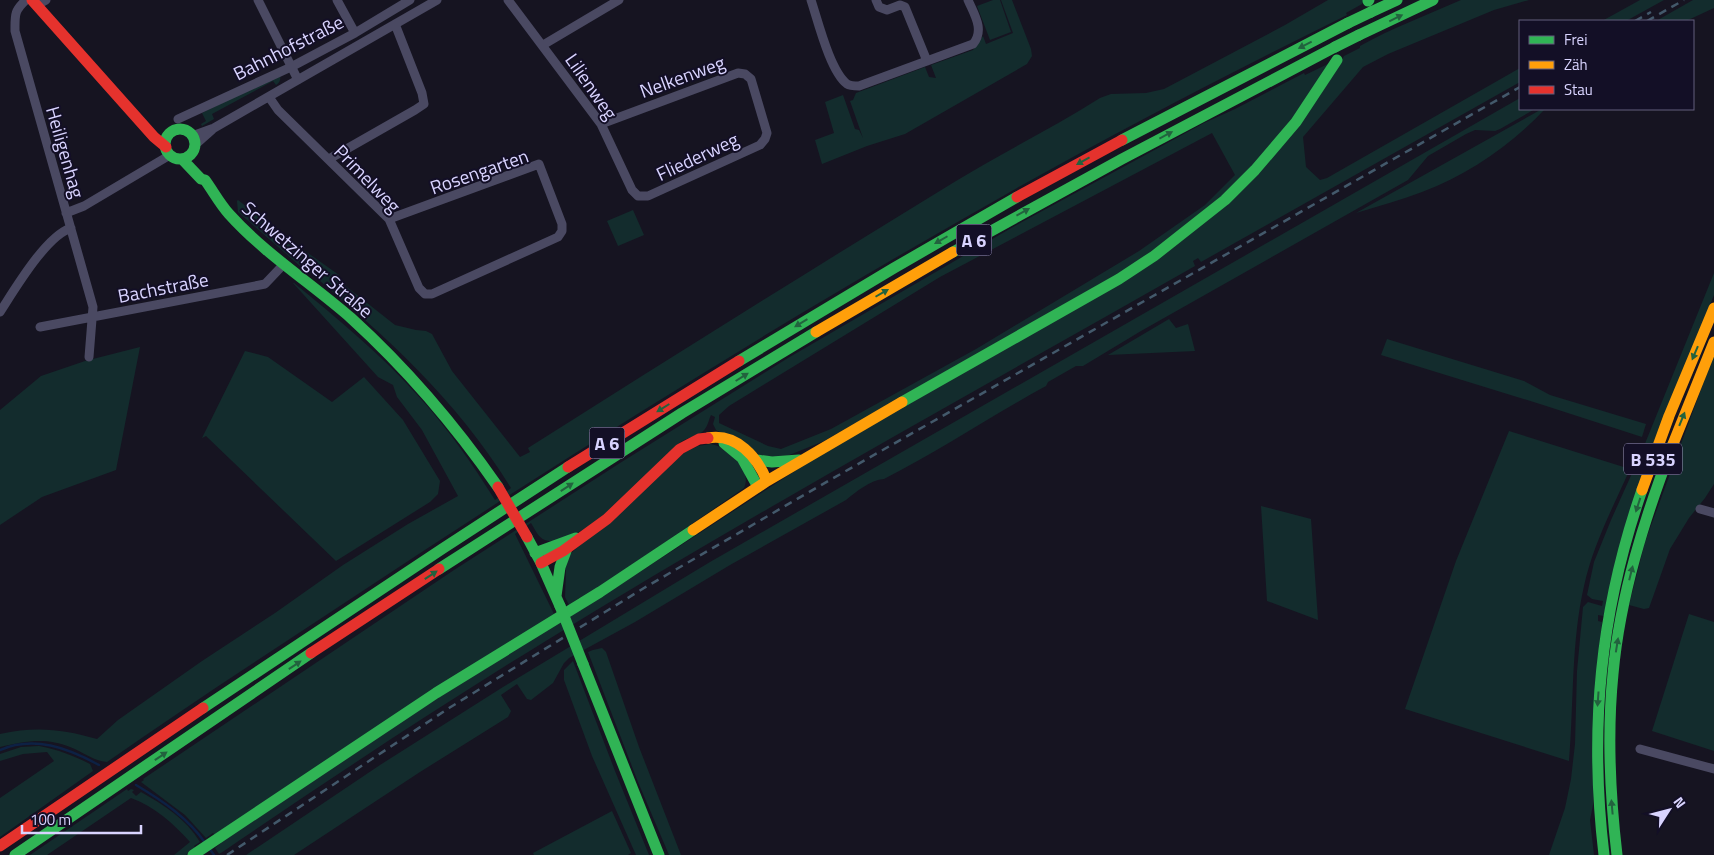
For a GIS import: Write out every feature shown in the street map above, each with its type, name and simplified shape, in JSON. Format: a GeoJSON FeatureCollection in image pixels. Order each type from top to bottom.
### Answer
{"type":"FeatureCollection","features":[{"type":"Feature","properties":{"kind":"main road","name":"A 6"},"geometry":{"type":"LineString","coordinates":[[0,846],[381,589],[533,490],[852,292],[1013,199],[1157,121],[1348,23],[1370,4],[1397,0]]}},
{"type":"Feature","properties":{"kind":"main road","name":"A 6"},"geometry":{"type":"LineString","coordinates":[[15,855],[412,587],[745,375],[1039,203],[1244,93],[1433,0]]}},
{"type":"Feature","properties":{"kind":"main road"},"geometry":{"type":"LineString","coordinates":[[38,2],[168,151],[176,158],[182,159],[193,144],[185,131],[176,130],[166,138],[168,151]]}},
{"type":"Feature","properties":{"kind":"main road"},"geometry":{"type":"LineString","coordinates":[[202,848],[394,720],[600,592],[800,460],[1118,279],[1169,246],[1225,200],[1255,170],[1296,122],[1337,60]]}},
{"type":"Feature","properties":{"kind":"main road"},"geometry":{"type":"LineString","coordinates":[[148,129],[169,135]]}},
{"type":"Feature","properties":{"kind":"main road","name":"Schwetzinger Straße"},"geometry":{"type":"LineString","coordinates":[[193,144],[205,180],[234,220],[348,316],[395,359],[451,421],[498,487],[538,558],[558,602],[632,792],[659,855]]}},
{"type":"Feature","properties":{"kind":"main road","name":"Schwetzinger Straße"},"geometry":{"type":"LineString","coordinates":[[182,159],[201,179],[205,180]]}},
{"type":"Feature","properties":{"kind":"main road","name":"B 535"},"geometry":{"type":"LineString","coordinates":[[1604,855],[1597,786],[1596,729],[1603,649],[1610,608],[1630,526],[1647,475],[1674,403],[1714,308]]}},
{"type":"Feature","properties":{"kind":"main road","name":"B 535"},"geometry":{"type":"LineString","coordinates":[[1617,855],[1611,794],[1609,731],[1612,685],[1621,621],[1644,528],[1675,438],[1714,342]]}},
{"type":"Feature","properties":{"kind":"main road"},"geometry":{"type":"LineString","coordinates":[[718,439],[732,448],[742,458],[762,484]]}},
{"type":"Feature","properties":{"kind":"main road"},"geometry":{"type":"LineString","coordinates":[[538,558],[566,551],[615,512],[680,450],[700,440],[728,439],[742,445],[757,460],[764,472],[762,484]]}},
{"type":"Feature","properties":{"kind":"main road"},"geometry":{"type":"LineString","coordinates":[[757,460],[772,462],[800,460]]}},
{"type":"Feature","properties":{"kind":"main road"},"geometry":{"type":"LineString","coordinates":[[538,558],[583,536]]}},
{"type":"Feature","properties":{"kind":"main road"},"geometry":{"type":"LineString","coordinates":[[558,602],[560,567],[566,551]]}},
{"type":"Feature","properties":{"kind":"street","name":"Heiligenhag"},"geometry":{"type":"LineString","coordinates":[[26,0],[17,8],[14,15],[16,36],[94,307],[89,357]]}},
{"type":"Feature","properties":{"kind":"street"},"geometry":{"type":"LineString","coordinates":[[258,0],[298,80]]}},
{"type":"Feature","properties":{"kind":"street"},"geometry":{"type":"LineString","coordinates":[[337,0],[354,33]]}},
{"type":"Feature","properties":{"kind":"street","name":"Bahnhofstraße"},"geometry":{"type":"LineString","coordinates":[[178,119],[291,67],[410,0]]}},
{"type":"Feature","properties":{"kind":"street","name":"Bahnhofstraße"},"geometry":{"type":"LineString","coordinates":[[193,144],[214,128],[437,0]]}},
{"type":"Feature","properties":{"kind":"street","name":"Lilienweg"},"geometry":{"type":"LineString","coordinates":[[508,0],[602,124],[632,190],[638,196]]}},
{"type":"Feature","properties":{"kind":"street"},"geometry":{"type":"LineString","coordinates":[[543,45],[620,0]]}},
{"type":"Feature","properties":{"kind":"street"},"geometry":{"type":"LineString","coordinates":[[811,0],[829,55],[840,76],[849,85],[859,86],[973,44],[979,35],[976,20],[968,0]]}},
{"type":"Feature","properties":{"kind":"street"},"geometry":{"type":"LineString","coordinates":[[876,0],[879,7],[887,10],[900,5],[906,7],[927,61]]}},
{"type":"Feature","properties":{"kind":"street"},"geometry":{"type":"LineString","coordinates":[[329,159],[424,104],[422,93],[396,24]]}},
{"type":"Feature","properties":{"kind":"street","name":"Nelkenweg"},"geometry":{"type":"LineString","coordinates":[[602,124],[738,73],[745,74],[751,79],[767,133],[765,139]]}},
{"type":"Feature","properties":{"kind":"street","name":"Primelweg"},"geometry":{"type":"LineString","coordinates":[[269,96],[278,110],[389,219],[419,288],[425,294]]}},
{"type":"Feature","properties":{"kind":"street","name":"Fliederweg"},"geometry":{"type":"LineString","coordinates":[[638,196],[648,196],[760,145],[765,139]]}},
{"type":"Feature","properties":{"kind":"street"},"geometry":{"type":"LineString","coordinates":[[66,214],[84,206],[168,151]]}},
{"type":"Feature","properties":{"kind":"street","name":"Rosengarten"},"geometry":{"type":"LineString","coordinates":[[389,219],[539,164],[562,224],[562,231],[558,238],[432,294],[425,294]]}},
{"type":"Feature","properties":{"kind":"street"},"geometry":{"type":"LineString","coordinates":[[0,312],[26,272],[45,249],[64,230],[71,228]]}},
{"type":"Feature","properties":{"kind":"street","name":"Bachstraße"},"geometry":{"type":"LineString","coordinates":[[40,327],[265,284],[284,264]]}},
{"type":"Feature","properties":{"kind":"street"},"geometry":{"type":"LineString","coordinates":[[1700,509],[1714,513]]}},
{"type":"Feature","properties":{"kind":"street"},"geometry":{"type":"LineString","coordinates":[[1640,749],[1714,769]]}},
{"type":"Feature","properties":{"kind":"green space"},"geometry":{"type":"Polygon","coordinates":[[[993,0],[1000,0],[1011,32],[990,40],[977,6],[993,0]]]}},
{"type":"Feature","properties":{"kind":"green space"},"geometry":{"type":"Polygon","coordinates":[[[1001,0],[1012,0],[1031,49],[1032,56],[1027,64],[905,134],[867,146],[822,164],[815,140],[834,133],[825,102],[843,95],[855,129],[859,130],[863,138],[850,101],[853,100],[856,93],[925,67],[929,77],[936,78],[931,65],[973,50],[983,36],[986,44],[1013,33],[1001,0]]]}},
{"type":"Feature","properties":{"kind":"green space"},"geometry":{"type":"Polygon","coordinates":[[[1328,0],[1364,0],[1362,4],[1346,13],[1347,15],[1152,114],[1056,166],[730,356],[429,547],[107,762],[52,742],[27,742],[0,747],[0,734],[37,729],[72,733],[97,739],[118,720],[343,565],[408,524],[458,496],[422,430],[397,397],[393,385],[378,377],[293,283],[360,338],[406,383],[451,435],[495,500],[511,488],[490,456],[444,398],[392,345],[308,271],[305,267],[305,260],[300,266],[238,212],[238,200],[277,231],[339,275],[338,278],[333,276],[395,325],[432,334],[452,371],[520,457],[530,452],[528,448],[848,247],[974,170],[1100,98],[1111,94],[1146,93],[1164,89],[1328,0]]]}},
{"type":"Feature","properties":{"kind":"green space"},"geometry":{"type":"Polygon","coordinates":[[[1461,0],[1529,0],[1494,10],[1388,54],[1363,67],[1303,137],[1306,167],[1320,180],[1327,178],[1519,69],[1519,83],[1201,262],[1198,258],[1193,261],[1195,266],[709,543],[426,717],[219,854],[215,848],[221,843],[220,841],[393,726],[626,581],[832,447],[1164,255],[1228,203],[1319,97],[1344,56],[1384,33],[1461,0]]]}},
{"type":"Feature","properties":{"kind":"green space"},"geometry":{"type":"Polygon","coordinates":[[[1640,0],[1664,0],[1628,20],[1604,20],[1640,0]]]}},
{"type":"Feature","properties":{"kind":"green space"},"geometry":{"type":"Polygon","coordinates":[[[1693,0],[1714,0],[1714,8],[1688,20],[1658,20],[1693,0]]]}},
{"type":"Feature","properties":{"kind":"green space"},"geometry":{"type":"Polygon","coordinates":[[[1330,63],[1299,111],[1235,186],[1135,264],[824,441],[782,458],[760,455],[716,430],[713,424],[715,417],[711,415],[702,432],[678,444],[618,503],[581,531],[564,539],[549,541],[540,537],[531,523],[515,534],[554,614],[215,835],[213,833],[206,838],[185,815],[141,782],[454,570],[788,358],[1013,227],[1204,123],[1304,73],[1305,75],[1330,63]],[[1212,133],[940,277],[729,406],[719,415],[719,423],[768,446],[781,449],[831,429],[976,349],[1139,251],[1205,205],[1235,175],[1212,133]]]}},
{"type":"Feature","properties":{"kind":"green space"},"geometry":{"type":"Polygon","coordinates":[[[280,74],[280,81],[276,85],[273,81],[212,114],[214,119],[202,126],[201,124],[206,121],[202,113],[280,74]]]}},
{"type":"Feature","properties":{"kind":"green space"},"geometry":{"type":"Polygon","coordinates":[[[1519,99],[1519,110],[1533,110],[1495,131],[1475,130],[1466,134],[1428,156],[1408,180],[1141,331],[1083,366],[1076,366],[1048,382],[1046,386],[925,457],[884,479],[868,484],[846,500],[569,658],[564,663],[553,683],[531,700],[527,699],[517,684],[501,695],[511,711],[508,717],[294,855],[246,855],[380,765],[503,687],[710,562],[1519,99]]]}},
{"type":"Feature","properties":{"kind":"green space"},"geometry":{"type":"Polygon","coordinates":[[[1540,110],[1544,110],[1518,135],[1473,167],[1439,185],[1414,195],[1356,213],[1540,110]]]}},
{"type":"Feature","properties":{"kind":"green space"},"geometry":{"type":"Polygon","coordinates":[[[633,210],[644,235],[618,246],[607,221],[633,210]]]}},
{"type":"Feature","properties":{"kind":"green space"},"geometry":{"type":"Polygon","coordinates":[[[1714,273],[1714,295],[1675,390],[1604,616],[1598,615],[1598,621],[1602,622],[1593,805],[1590,820],[1594,855],[1549,855],[1565,808],[1571,779],[1575,744],[1577,671],[1583,607],[1588,602],[1602,606],[1603,601],[1592,599],[1587,595],[1594,562],[1642,451],[1714,273]]]}},
{"type":"Feature","properties":{"kind":"green space"},"geometry":{"type":"Polygon","coordinates":[[[1169,319],[1176,328],[1188,324],[1195,351],[1108,355],[1169,319]]]}},
{"type":"Feature","properties":{"kind":"green space"},"geometry":{"type":"Polygon","coordinates":[[[1387,339],[1524,381],[1550,395],[1646,424],[1642,437],[1381,355],[1387,339]]]}},
{"type":"Feature","properties":{"kind":"green space"},"geometry":{"type":"Polygon","coordinates":[[[140,347],[116,470],[42,497],[0,525],[0,410],[41,376],[85,361],[140,347]]]}},
{"type":"Feature","properties":{"kind":"green space"},"geometry":{"type":"Polygon","coordinates":[[[245,351],[268,357],[332,402],[364,377],[403,420],[440,481],[438,494],[430,502],[336,561],[206,436],[202,438],[245,351]]]}},
{"type":"Feature","properties":{"kind":"green space"},"geometry":{"type":"Polygon","coordinates":[[[1714,354],[1714,484],[1689,518],[1670,549],[1649,608],[1644,609],[1629,605],[1645,542],[1714,354]]]}},
{"type":"Feature","properties":{"kind":"green space"},"geometry":{"type":"Polygon","coordinates":[[[1509,431],[1630,469],[1598,541],[1584,586],[1575,651],[1569,761],[1405,709],[1456,561],[1509,431]]]}},
{"type":"Feature","properties":{"kind":"green space"},"geometry":{"type":"Polygon","coordinates":[[[711,444],[724,449],[737,460],[745,474],[744,488],[581,600],[579,598],[569,605],[565,597],[566,570],[563,567],[570,554],[685,452],[698,446],[711,444]]]}},
{"type":"Feature","properties":{"kind":"green space"},"geometry":{"type":"Polygon","coordinates":[[[1261,506],[1311,519],[1318,620],[1267,601],[1261,506]]]}},
{"type":"Feature","properties":{"kind":"green space"},"geometry":{"type":"Polygon","coordinates":[[[1689,614],[1714,622],[1714,751],[1652,731],[1689,614]]]}},
{"type":"Feature","properties":{"kind":"green space"},"geometry":{"type":"Polygon","coordinates":[[[602,648],[606,652],[639,747],[681,855],[669,855],[638,782],[588,652],[602,648]]]}},
{"type":"Feature","properties":{"kind":"green space"},"geometry":{"type":"Polygon","coordinates":[[[573,661],[649,855],[636,855],[592,756],[564,680],[564,670],[573,661]]]}},
{"type":"Feature","properties":{"kind":"green space"},"geometry":{"type":"Polygon","coordinates":[[[39,746],[71,755],[90,764],[93,771],[0,837],[0,798],[54,761],[47,752],[23,754],[0,761],[0,754],[21,747],[39,746]]]}},
{"type":"Feature","properties":{"kind":"green space"},"geometry":{"type":"Polygon","coordinates":[[[127,789],[128,791],[134,790],[132,792],[136,796],[141,792],[166,807],[188,826],[200,842],[186,855],[174,855],[190,842],[163,816],[131,798],[47,855],[30,855],[127,789]]]}},
{"type":"Feature","properties":{"kind":"green space"},"geometry":{"type":"Polygon","coordinates":[[[612,811],[631,853],[628,855],[534,855],[533,853],[612,811]]]}},
{"type":"Feature","properties":{"kind":"waterway"},"geometry":{"type":"LineString","coordinates":[[0,750],[25,744],[38,744],[75,753],[99,765]]}},
{"type":"Feature","properties":{"kind":"waterway"},"geometry":{"type":"LineString","coordinates":[[136,785],[174,811],[191,826],[206,844]]}},
{"type":"Feature","properties":{"kind":"waterway"},"geometry":{"type":"LineString","coordinates":[[209,848],[214,855]]}},
{"type":"Feature","properties":{"kind":"railway"},"geometry":{"type":"LineString","coordinates":[[1649,20],[1684,0]]}},
{"type":"Feature","properties":{"kind":"railway"},"geometry":{"type":"LineString","coordinates":[[1637,20],[1651,12]]}},
{"type":"Feature","properties":{"kind":"railway"},"geometry":{"type":"LineString","coordinates":[[227,855],[449,708],[644,588],[1519,88]]}},
{"type":"Feature","properties":{"kind":"traffic: fast"},"geometry":{"type":"LineString","coordinates":[[1371,12],[1397,0]]}},
{"type":"Feature","properties":{"kind":"traffic: fast"},"geometry":{"type":"LineString","coordinates":[[1359,35],[1433,0]]}},
{"type":"Feature","properties":{"kind":"traffic: fast"},"geometry":{"type":"LineString","coordinates":[[1348,23],[1371,12]]}},
{"type":"Feature","properties":{"kind":"traffic: fast"},"geometry":{"type":"LineString","coordinates":[[1122,140],[1348,23]]}},
{"type":"Feature","properties":{"kind":"traffic: fast"},"geometry":{"type":"LineString","coordinates":[[1335,47],[1359,35]]}},
{"type":"Feature","properties":{"kind":"traffic: fast"},"geometry":{"type":"LineString","coordinates":[[953,252],[1122,159],[1335,47]]}},
{"type":"Feature","properties":{"kind":"traffic: fast"},"geometry":{"type":"LineString","coordinates":[[902,402],[1119,279],[1154,256],[1225,200],[1255,170],[1296,122],[1337,60]]}},
{"type":"Feature","properties":{"kind":"traffic: fast"},"geometry":{"type":"LineString","coordinates":[[180,129],[190,134],[195,144],[190,154],[180,159],[170,154],[165,144],[170,134],[180,129]]}},
{"type":"Feature","properties":{"kind":"traffic: fast"},"geometry":{"type":"LineString","coordinates":[[182,159],[201,179],[205,180],[226,210],[243,229],[336,305],[392,357],[465,442],[498,487]]}},
{"type":"Feature","properties":{"kind":"traffic: fast"},"geometry":{"type":"LineString","coordinates":[[739,361],[1017,197]]}},
{"type":"Feature","properties":{"kind":"traffic: fast"},"geometry":{"type":"LineString","coordinates":[[439,569],[682,413],[816,332]]}},
{"type":"Feature","properties":{"kind":"traffic: fast"},"geometry":{"type":"LineString","coordinates":[[724,443],[742,458],[758,487]]}},
{"type":"Feature","properties":{"kind":"traffic: fast"},"geometry":{"type":"LineString","coordinates":[[1617,855],[1611,787],[1610,742],[1611,697],[1616,644],[1635,557],[1673,444]]}},
{"type":"Feature","properties":{"kind":"traffic: fast"},"geometry":{"type":"LineString","coordinates":[[757,460],[772,462],[799,460]]}},
{"type":"Feature","properties":{"kind":"traffic: fast"},"geometry":{"type":"LineString","coordinates":[[203,708],[568,467]]}},
{"type":"Feature","properties":{"kind":"traffic: fast"},"geometry":{"type":"LineString","coordinates":[[1604,855],[1598,761],[1598,716],[1602,670],[1616,580],[1642,490]]}},
{"type":"Feature","properties":{"kind":"traffic: fast"},"geometry":{"type":"LineString","coordinates":[[193,855],[436,693],[600,592],[693,530]]}},
{"type":"Feature","properties":{"kind":"traffic: fast"},"geometry":{"type":"LineString","coordinates":[[527,537],[560,606]]}},
{"type":"Feature","properties":{"kind":"traffic: fast"},"geometry":{"type":"LineString","coordinates":[[535,553],[576,538]]}},
{"type":"Feature","properties":{"kind":"traffic: fast"},"geometry":{"type":"LineString","coordinates":[[556,596],[560,567],[566,551]]}},
{"type":"Feature","properties":{"kind":"traffic: fast"},"geometry":{"type":"LineString","coordinates":[[560,606],[583,664]]}},
{"type":"Feature","properties":{"kind":"traffic: fast"},"geometry":{"type":"LineString","coordinates":[[15,855],[311,653]]}},
{"type":"Feature","properties":{"kind":"traffic: fast"},"geometry":{"type":"LineString","coordinates":[[583,664],[659,855]]}},
{"type":"Feature","properties":{"kind":"traffic: slow"},"geometry":{"type":"LineString","coordinates":[[816,332],[953,252]]}},
{"type":"Feature","properties":{"kind":"traffic: slow"},"geometry":{"type":"LineString","coordinates":[[1642,490],[1669,416],[1714,308]]}},
{"type":"Feature","properties":{"kind":"traffic: slow"},"geometry":{"type":"LineString","coordinates":[[1673,444],[1714,342]]}},
{"type":"Feature","properties":{"kind":"traffic: slow"},"geometry":{"type":"LineString","coordinates":[[693,530],[767,481],[902,402]]}},
{"type":"Feature","properties":{"kind":"traffic: slow"},"geometry":{"type":"LineString","coordinates":[[708,438],[718,437],[737,443],[758,463],[767,481]]}},
{"type":"Feature","properties":{"kind":"traffic: jam"},"geometry":{"type":"LineString","coordinates":[[32,0],[154,137],[166,147]]}},
{"type":"Feature","properties":{"kind":"traffic: jam"},"geometry":{"type":"LineString","coordinates":[[1017,197],[1122,140]]}},
{"type":"Feature","properties":{"kind":"traffic: jam"},"geometry":{"type":"LineString","coordinates":[[568,467],[739,361]]}},
{"type":"Feature","properties":{"kind":"traffic: jam"},"geometry":{"type":"LineString","coordinates":[[541,563],[563,551],[607,519],[680,449],[699,439],[708,438]]}},
{"type":"Feature","properties":{"kind":"traffic: jam"},"geometry":{"type":"LineString","coordinates":[[498,487],[527,537]]}},
{"type":"Feature","properties":{"kind":"traffic: jam"},"geometry":{"type":"LineString","coordinates":[[311,653],[439,569]]}},
{"type":"Feature","properties":{"kind":"traffic: jam"},"geometry":{"type":"LineString","coordinates":[[0,846],[203,708]]}}]}
